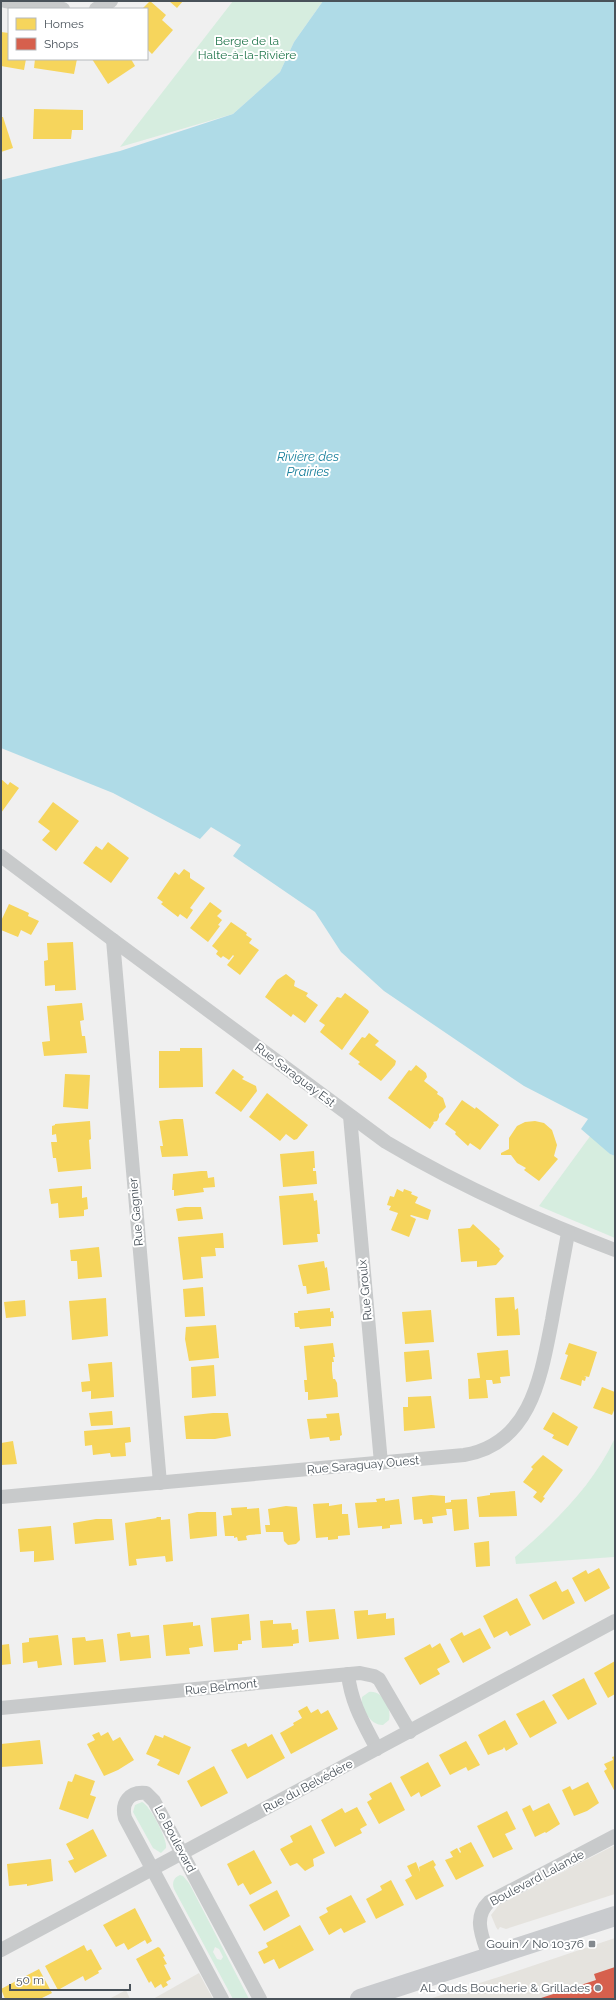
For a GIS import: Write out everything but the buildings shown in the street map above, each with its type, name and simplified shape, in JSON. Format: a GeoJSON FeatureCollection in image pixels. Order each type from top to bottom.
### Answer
{"type":"FeatureCollection","features":[{"type":"Feature","properties":{"kind":"main road"},"geometry":{"type":"LineString","coordinates":[[360,1999],[615,1916]]}},
{"type":"Feature","properties":{"kind":"street"},"geometry":{"type":"LineString","coordinates":[[5,1],[56,8]]}},
{"type":"Feature","properties":{"kind":"street"},"geometry":{"type":"LineString","coordinates":[[98,8],[112,1]]}},
{"type":"Feature","properties":{"kind":"street","name":"Rue Saraguay Est"},"geometry":{"type":"LineString","coordinates":[[1,856],[386,1142],[430,1168],[568,1233],[615,1250]]}},
{"type":"Feature","properties":{"kind":"street","name":"Rue Gagnier"},"geometry":{"type":"LineString","coordinates":[[113,940],[160,1483]]}},
{"type":"Feature","properties":{"kind":"street","name":"Rue Groulx"},"geometry":{"type":"LineString","coordinates":[[350,1116],[381,1463]]}},
{"type":"Feature","properties":{"kind":"street","name":"Rue Saraguay Ouest"},"geometry":{"type":"LineString","coordinates":[[1,1497],[381,1463],[477,1453],[490,1448],[503,1439],[515,1426],[536,1391],[543,1366],[568,1233]]}},
{"type":"Feature","properties":{"kind":"street","name":"Rue du Belvédère"},"geometry":{"type":"LineString","coordinates":[[1,1950],[153,1870],[615,1621]]}},
{"type":"Feature","properties":{"kind":"street"},"geometry":{"type":"LineString","coordinates":[[348,1674],[350,1692],[355,1708],[378,1749]]}},
{"type":"Feature","properties":{"kind":"street","name":"Rue Belmont"},"geometry":{"type":"LineString","coordinates":[[1,1708],[348,1674],[368,1674],[379,1679],[410,1732]]}},
{"type":"Feature","properties":{"kind":"street","name":"Le Boulevard"},"geometry":{"type":"LineString","coordinates":[[222,1999],[126,1818],[123,1806],[129,1796],[140,1792],[150,1796],[183,1853],[260,1999]]}},
{"type":"Feature","properties":{"kind":"street","name":"Boulevard Lalande"},"geometry":{"type":"LineString","coordinates":[[489,1957],[479,1922],[482,1910],[489,1902],[615,1836]]}},
{"type":"Feature","properties":{"kind":"shaded area"},"geometry":{"type":"Polygon","coordinates":[[[615,1845],[615,1894],[506,1929],[500,1927],[498,1930],[491,1915],[499,1905],[615,1845]]]}},
{"type":"Feature","properties":{"kind":"shaded area"},"geometry":{"type":"Polygon","coordinates":[[[615,1938],[615,1999],[429,1999],[505,1975],[615,1938]]]}},
{"type":"Feature","properties":{"kind":"shaded area"},"geometry":{"type":"Polygon","coordinates":[[[199,1973],[213,1999],[153,1999],[199,1973]]]}},
{"type":"Feature","properties":{"kind":"shaded area"},"geometry":{"type":"Polygon","coordinates":[[[126,1990],[130,1999],[109,1999],[126,1990]]]}},
{"type":"Feature","properties":{"kind":"green space","name":"Berge de la Halte-à-la-Rivière"},"geometry":{"type":"Polygon","coordinates":[[[233,1],[323,1],[294,42],[280,72],[233,114],[120,147],[233,1]]]}},
{"type":"Feature","properties":{"kind":"green space"},"geometry":{"type":"Polygon","coordinates":[[[591,1135],[610,1154],[615,1156],[615,1238],[539,1206],[591,1135]]]}},
{"type":"Feature","properties":{"kind":"green space"},"geometry":{"type":"Polygon","coordinates":[[[615,1438],[615,1558],[516,1564],[515,1557],[558,1517],[584,1488],[606,1456],[615,1438]]]}},
{"type":"Feature","properties":{"kind":"green space"},"geometry":{"type":"Polygon","coordinates":[[[369,1692],[378,1694],[387,1705],[390,1715],[389,1720],[383,1725],[374,1723],[367,1716],[363,1706],[362,1697],[369,1692]]]}},
{"type":"Feature","properties":{"kind":"green space"},"geometry":{"type":"Polygon","coordinates":[[[142,1802],[153,1815],[164,1838],[166,1848],[161,1853],[153,1848],[133,1812],[135,1805],[142,1802]]]}},
{"type":"Feature","properties":{"kind":"green space"},"geometry":{"type":"Polygon","coordinates":[[[180,1875],[183,1876],[189,1883],[249,1999],[233,1999],[174,1889],[174,1881],[180,1875]],[[215,1947],[213,1952],[217,1959],[221,1960],[223,1957],[219,1949],[215,1947]]]}},
{"type":"Feature","properties":{"kind":"water","name":"Rivière des Prairies"},"geometry":{"type":"Polygon","coordinates":[[[323,1],[615,1],[615,1156],[610,1154],[581,1129],[588,1119],[524,1086],[384,991],[341,952],[315,912],[233,856],[241,845],[211,827],[200,839],[113,793],[1,748],[1,180],[120,151],[233,114],[280,72],[294,42],[323,1]]]}},
{"type":"Feature","properties":{"kind":"place","name":"Gouin / No 10376"},"geometry":{"type":"Point","coordinates":[592,1944]}},
{"type":"Feature","properties":{"kind":"place","name":"AL Quds Boucherie & Grillades"},"geometry":{"type":"Point","coordinates":[598,1988]}}]}
